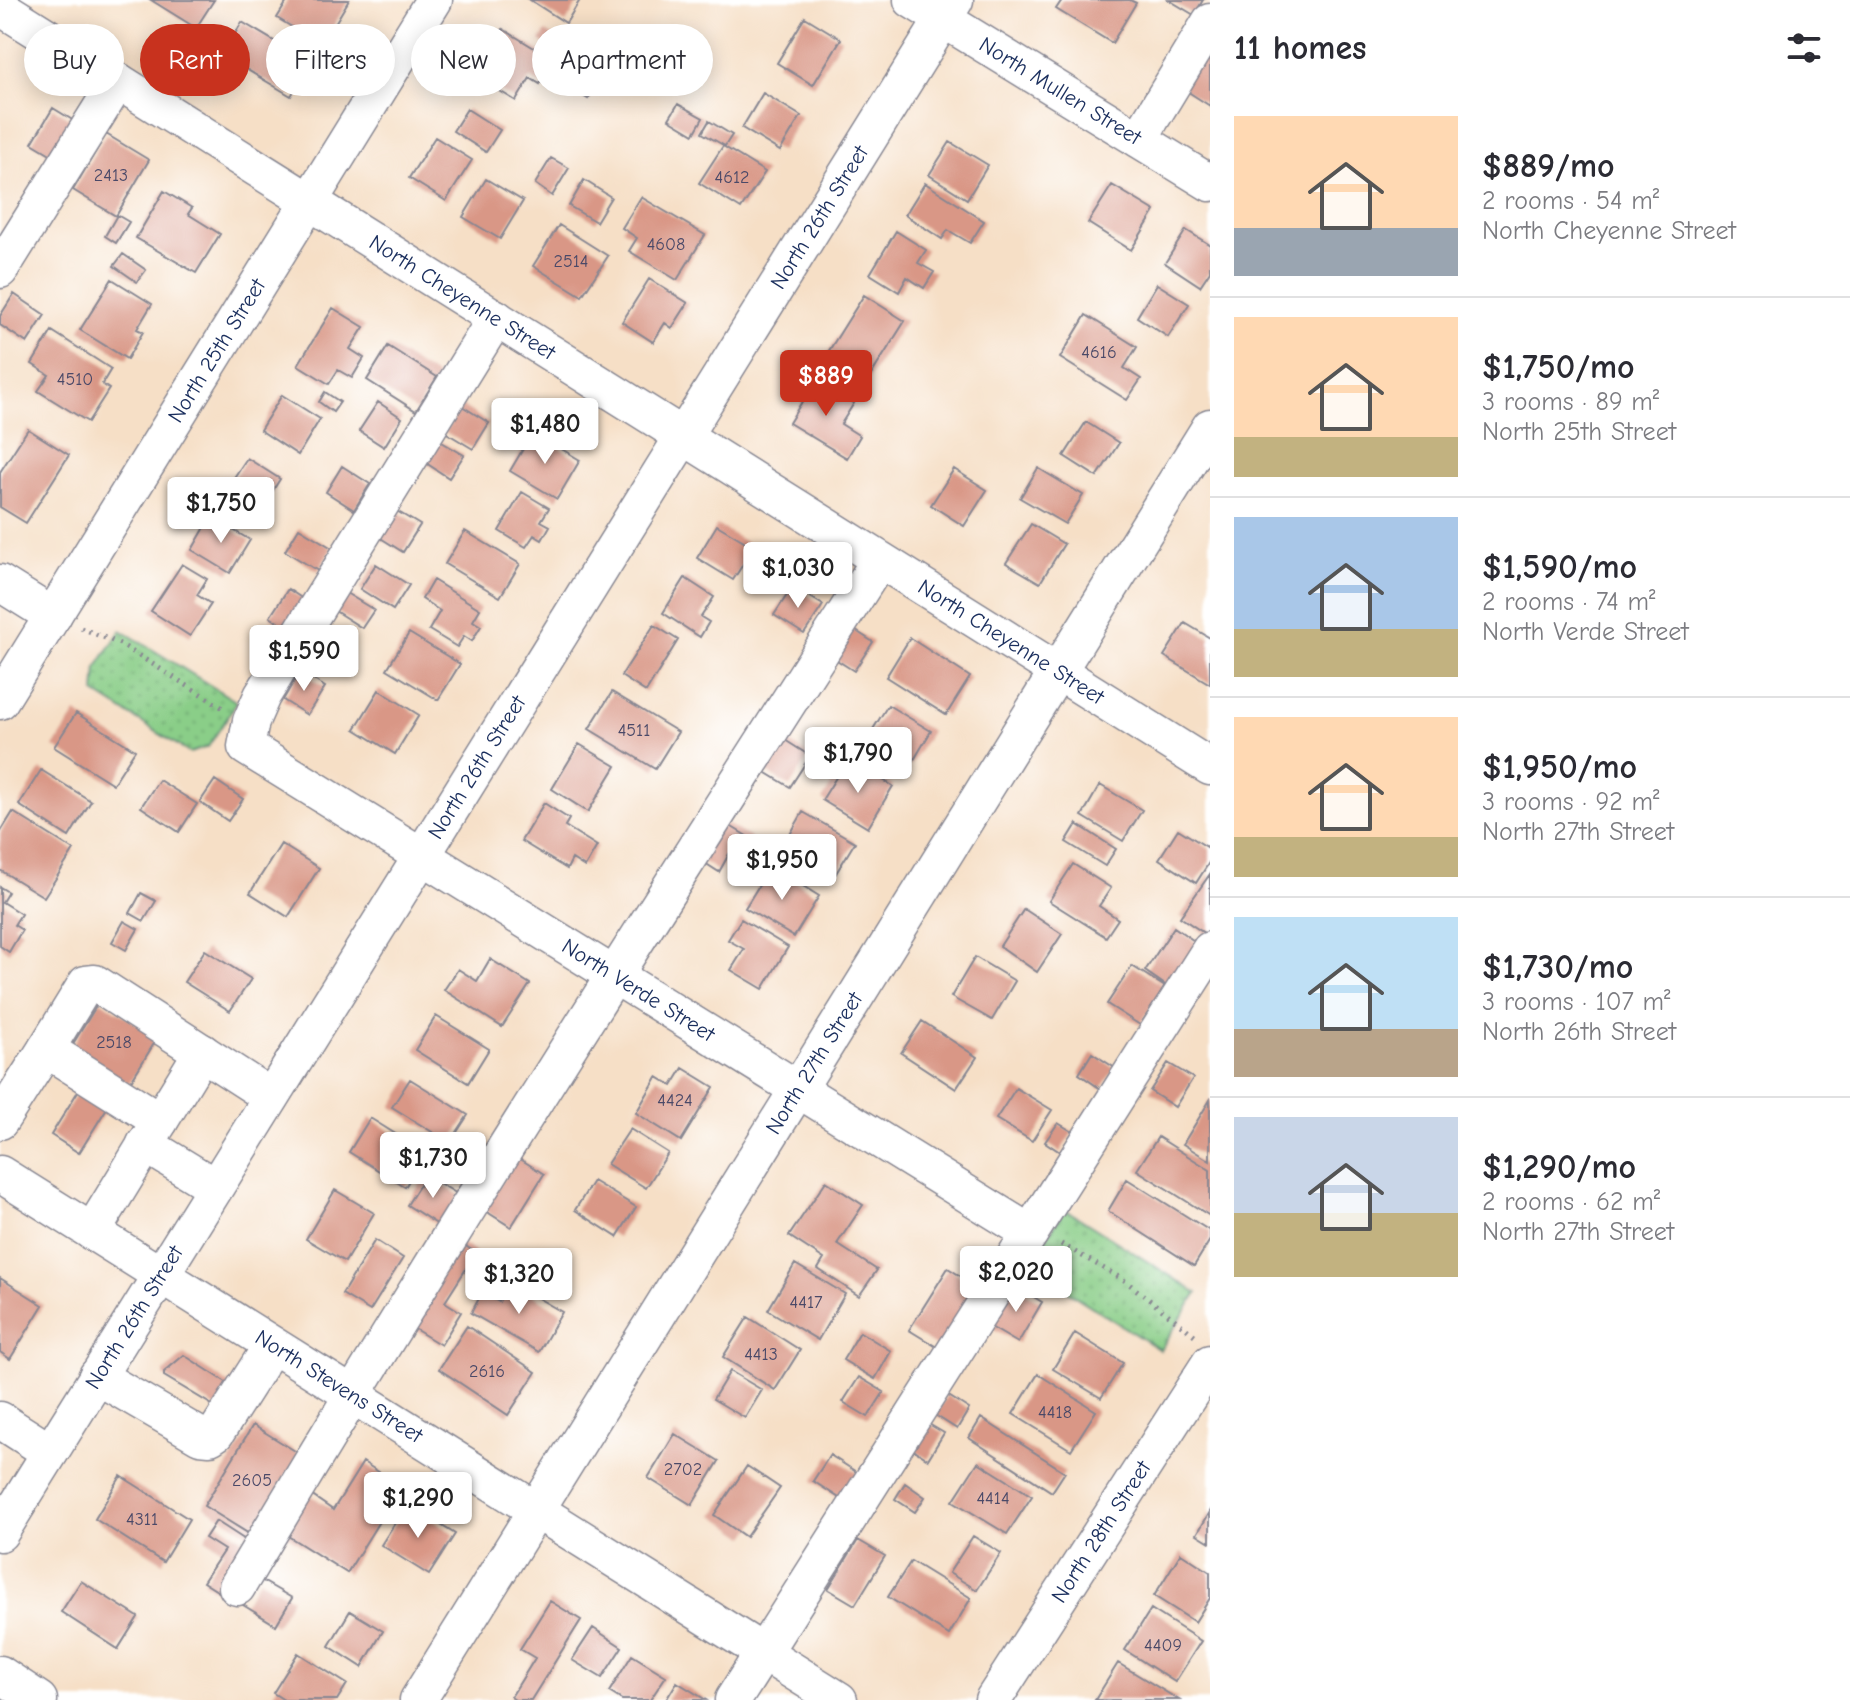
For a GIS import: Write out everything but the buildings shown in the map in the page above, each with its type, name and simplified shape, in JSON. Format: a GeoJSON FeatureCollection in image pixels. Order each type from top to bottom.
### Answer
{"type":"FeatureCollection","features":[{"type":"Feature","properties":{"kind":"street","name":"North 25th Street"},"geometry":{"type":"LineString","coordinates":[[0,701],[434,0]]}},
{"type":"Feature","properties":{"kind":"street","name":"North Mullen Street"},"geometry":{"type":"LineString","coordinates":[[912,0],[949,10],[1139,139],[1210,183]]}},
{"type":"Feature","properties":{"kind":"street","name":"North Cheyenne Street"},"geometry":{"type":"LineString","coordinates":[[0,7],[27,24]]}},
{"type":"Feature","properties":{"kind":"street","name":"North 26th Street"},"geometry":{"type":"LineString","coordinates":[[0,1533],[949,10]]}},
{"type":"Feature","properties":{"kind":"street"},"geometry":{"type":"LineString","coordinates":[[1139,139],[1210,22]]}},
{"type":"Feature","properties":{"kind":"street","name":"North Cheyenne Street"},"geometry":{"type":"LineString","coordinates":[[124,85],[1210,767]]}},
{"type":"Feature","properties":{"kind":"street"},"geometry":{"type":"LineString","coordinates":[[0,270],[109,96]]}},
{"type":"Feature","properties":{"kind":"street"},"geometry":{"type":"LineString","coordinates":[[246,747],[251,721],[262,696],[496,318]]}},
{"type":"Feature","properties":{"kind":"street","name":"North 27th Street"},"geometry":{"type":"LineString","coordinates":[[418,1700],[534,1509],[1210,427]]}},
{"type":"Feature","properties":{"kind":"street"},"geometry":{"type":"LineString","coordinates":[[237,1587],[352,1394],[613,976],[879,561]]}},
{"type":"Feature","properties":{"kind":"street"},"geometry":{"type":"LineString","coordinates":[[0,583],[53,616]]}},
{"type":"Feature","properties":{"kind":"street","name":"North Verde Street"},"geometry":{"type":"LineString","coordinates":[[246,747],[1030,1233]]}},
{"type":"Feature","properties":{"kind":"street"},"geometry":{"type":"LineString","coordinates":[[733,1700],[1210,950]]}},
{"type":"Feature","properties":{"kind":"street"},"geometry":{"type":"LineString","coordinates":[[0,1121],[91,983],[271,1097]]}},
{"type":"Feature","properties":{"kind":"street"},"geometry":{"type":"LineString","coordinates":[[46,1049],[153,1133],[215,1187]]}},
{"type":"Feature","properties":{"kind":"street"},"geometry":{"type":"LineString","coordinates":[[92,1232],[202,1052]]}},
{"type":"Feature","properties":{"kind":"street","name":"North Stevens Street"},"geometry":{"type":"LineString","coordinates":[[0,1174],[839,1700]]}},
{"type":"Feature","properties":{"kind":"street"},"geometry":{"type":"LineString","coordinates":[[97,1376],[200,1436],[210,1437],[216,1433],[272,1345]]}},
{"type":"Feature","properties":{"kind":"street","name":"North 28th Street"},"geometry":{"type":"LineString","coordinates":[[993,1700],[1205,1352]]}},
{"type":"Feature","properties":{"kind":"street"},"geometry":{"type":"LineString","coordinates":[[0,1420],[50,1452]]}},
{"type":"Feature","properties":{"kind":"street"},"geometry":{"type":"LineString","coordinates":[[0,1674],[39,1700]]}},
{"type":"Feature","properties":{"kind":"path"},"geometry":{"type":"LineString","coordinates":[[53,616],[120,644],[222,706],[235,717],[246,747]]}},
{"type":"Feature","properties":{"kind":"path"},"geometry":{"type":"LineString","coordinates":[[1030,1233],[1075,1248],[1096,1261],[1205,1352]]}},
{"type":"Feature","properties":{"kind":"green space"},"geometry":{"type":"Polygon","coordinates":[[[121,630],[237,702],[208,747],[190,753],[95,693],[97,667],[121,630]]]}},
{"type":"Feature","properties":{"kind":"green space"},"geometry":{"type":"Polygon","coordinates":[[[1065,1209],[1197,1293],[1160,1350],[1028,1266],[1065,1209]]]}}]}
